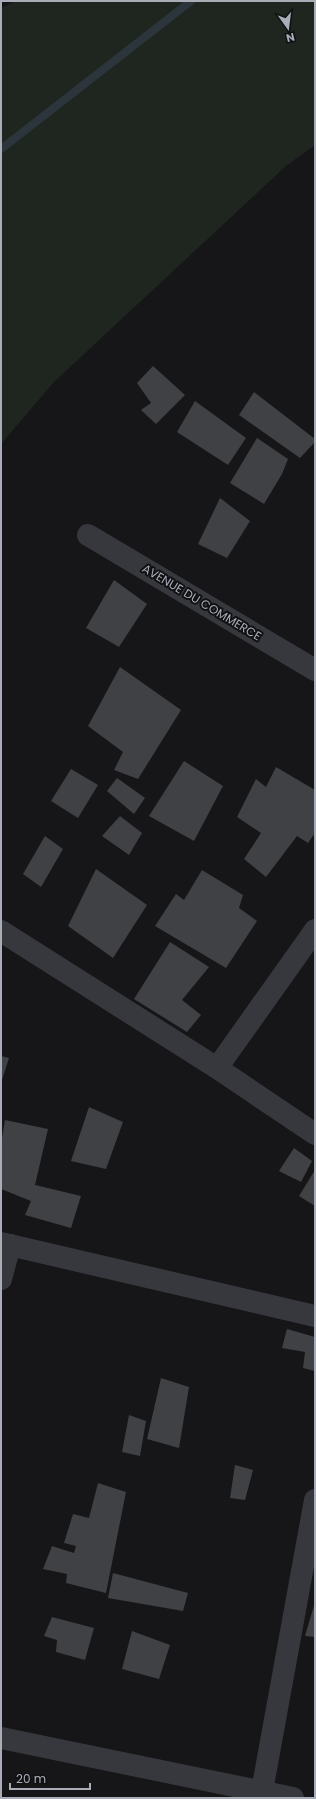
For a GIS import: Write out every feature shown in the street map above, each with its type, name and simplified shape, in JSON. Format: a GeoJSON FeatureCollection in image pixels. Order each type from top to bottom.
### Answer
{"type":"FeatureCollection","features":[{"type":"Feature","properties":{"kind":"street","name":"AVENUE DU COMMERCE"},"geometry":{"type":"LineString","coordinates":[[88,534],[315,670]]}},
{"type":"Feature","properties":{"kind":"street"},"geometry":{"type":"LineString","coordinates":[[217,1068],[315,930]]}},
{"type":"Feature","properties":{"kind":"street"},"geometry":{"type":"LineString","coordinates":[[1,931],[217,1068],[315,1134]]}},
{"type":"Feature","properties":{"kind":"street"},"geometry":{"type":"LineString","coordinates":[[1,1279],[6,1244],[315,1316]]}},
{"type":"Feature","properties":{"kind":"street"},"geometry":{"type":"LineString","coordinates":[[262,1790],[315,1500]]}},
{"type":"Feature","properties":{"kind":"street"},"geometry":{"type":"LineString","coordinates":[[1,1738],[262,1790],[293,1798]]}},
{"type":"Feature","properties":{"kind":"shaded area"},"geometry":{"type":"Polygon","coordinates":[[[16,1],[315,1],[315,145],[286,166],[54,382],[1,444],[1,8],[16,1]]]}},
{"type":"Feature","properties":{"kind":"building"},"geometry":{"type":"Polygon","coordinates":[[[153,366],[185,395],[156,424],[141,410],[151,403],[137,383],[153,366]]]}},
{"type":"Feature","properties":{"kind":"building"},"geometry":{"type":"Polygon","coordinates":[[[254,392],[315,439],[315,442],[300,458],[239,415],[254,392]]]}},
{"type":"Feature","properties":{"kind":"building"},"geometry":{"type":"Polygon","coordinates":[[[195,401],[246,438],[228,465],[177,432],[195,401]]]}},
{"type":"Feature","properties":{"kind":"building"},"geometry":{"type":"Polygon","coordinates":[[[257,438],[288,459],[282,474],[264,504],[230,483],[257,438]]]}},
{"type":"Feature","properties":{"kind":"building"},"geometry":{"type":"Polygon","coordinates":[[[220,498],[250,521],[227,558],[198,544],[220,498]]]}},
{"type":"Feature","properties":{"kind":"building"},"geometry":{"type":"Polygon","coordinates":[[[114,580],[147,604],[119,647],[86,628],[114,580]]]}},
{"type":"Feature","properties":{"kind":"building"},"geometry":{"type":"Polygon","coordinates":[[[120,667],[181,710],[138,779],[114,770],[123,752],[88,726],[120,667]]]}},
{"type":"Feature","properties":{"kind":"building"},"geometry":{"type":"Polygon","coordinates":[[[184,761],[223,786],[194,841],[149,816],[184,761]]]}},
{"type":"Feature","properties":{"kind":"building"},"geometry":{"type":"Polygon","coordinates":[[[276,767],[315,790],[315,833],[308,843],[297,836],[266,877],[244,859],[261,833],[237,817],[256,779],[266,787],[276,767]]]}},
{"type":"Feature","properties":{"kind":"building"},"geometry":{"type":"Polygon","coordinates":[[[71,769],[98,785],[78,818],[51,801],[71,769]]]}},
{"type":"Feature","properties":{"kind":"building"},"geometry":{"type":"Polygon","coordinates":[[[117,778],[145,798],[134,814],[107,791],[117,778]]]}},
{"type":"Feature","properties":{"kind":"building"},"geometry":{"type":"Polygon","coordinates":[[[120,816],[142,833],[129,855],[102,836],[120,816]]]}},
{"type":"Feature","properties":{"kind":"building"},"geometry":{"type":"Polygon","coordinates":[[[45,836],[63,849],[41,887],[23,874],[45,836]]]}},
{"type":"Feature","properties":{"kind":"building"},"geometry":{"type":"Polygon","coordinates":[[[96,869],[147,905],[113,958],[68,926],[96,869]]]}},
{"type":"Feature","properties":{"kind":"building"},"geometry":{"type":"Polygon","coordinates":[[[202,870],[243,895],[239,908],[257,921],[226,968],[155,926],[176,894],[184,900],[202,870]]]}},
{"type":"Feature","properties":{"kind":"building"},"geometry":{"type":"Polygon","coordinates":[[[170,942],[209,967],[182,1000],[201,1015],[187,1032],[134,999],[170,942]]]}},
{"type":"Feature","properties":{"kind":"building"},"geometry":{"type":"Polygon","coordinates":[[[1,1056],[9,1058],[1,1083],[1,1056]]]}},
{"type":"Feature","properties":{"kind":"building"},"geometry":{"type":"Polygon","coordinates":[[[89,1107],[123,1122],[106,1169],[71,1161],[89,1107]]]}},
{"type":"Feature","properties":{"kind":"building"},"geometry":{"type":"Polygon","coordinates":[[[5,1120],[48,1129],[35,1185],[81,1196],[71,1228],[25,1215],[31,1201],[1,1189],[1,1144],[5,1120]]]}},
{"type":"Feature","properties":{"kind":"building"},"geometry":{"type":"Polygon","coordinates":[[[294,1148],[312,1161],[301,1182],[279,1171],[294,1148]]]}},
{"type":"Feature","properties":{"kind":"building"},"geometry":{"type":"Polygon","coordinates":[[[315,1170],[315,1206],[299,1196],[315,1170]]]}},
{"type":"Feature","properties":{"kind":"building"},"geometry":{"type":"Polygon","coordinates":[[[287,1329],[315,1337],[315,1371],[303,1368],[305,1352],[282,1348],[287,1329]]]}},
{"type":"Feature","properties":{"kind":"building"},"geometry":{"type":"Polygon","coordinates":[[[161,1378],[189,1387],[179,1448],[147,1439],[161,1378]]]}},
{"type":"Feature","properties":{"kind":"building"},"geometry":{"type":"Polygon","coordinates":[[[129,1415],[146,1421],[140,1456],[122,1452],[129,1415]]]}},
{"type":"Feature","properties":{"kind":"building"},"geometry":{"type":"Polygon","coordinates":[[[235,1465],[253,1470],[245,1500],[230,1498],[235,1465]]]}},
{"type":"Feature","properties":{"kind":"building"},"geometry":{"type":"Polygon","coordinates":[[[98,1483],[126,1492],[106,1593],[66,1583],[67,1574],[43,1569],[52,1546],[74,1553],[76,1546],[64,1543],[73,1514],[89,1518],[98,1483]]]}},
{"type":"Feature","properties":{"kind":"building"},"geometry":{"type":"Polygon","coordinates":[[[113,1573],[188,1593],[183,1611],[108,1598],[113,1573]]]}},
{"type":"Feature","properties":{"kind":"building"},"geometry":{"type":"Polygon","coordinates":[[[315,1602],[315,1637],[305,1636],[315,1602]]]}},
{"type":"Feature","properties":{"kind":"building"},"geometry":{"type":"Polygon","coordinates":[[[52,1617],[94,1628],[85,1660],[56,1652],[57,1640],[44,1636],[52,1617]]]}},
{"type":"Feature","properties":{"kind":"building"},"geometry":{"type":"Polygon","coordinates":[[[132,1631],[170,1645],[159,1679],[122,1669],[132,1631]]]}},
{"type":"Feature","properties":{"kind":"waterway"},"geometry":{"type":"LineString","coordinates":[[1,149],[191,1]]}}]}
